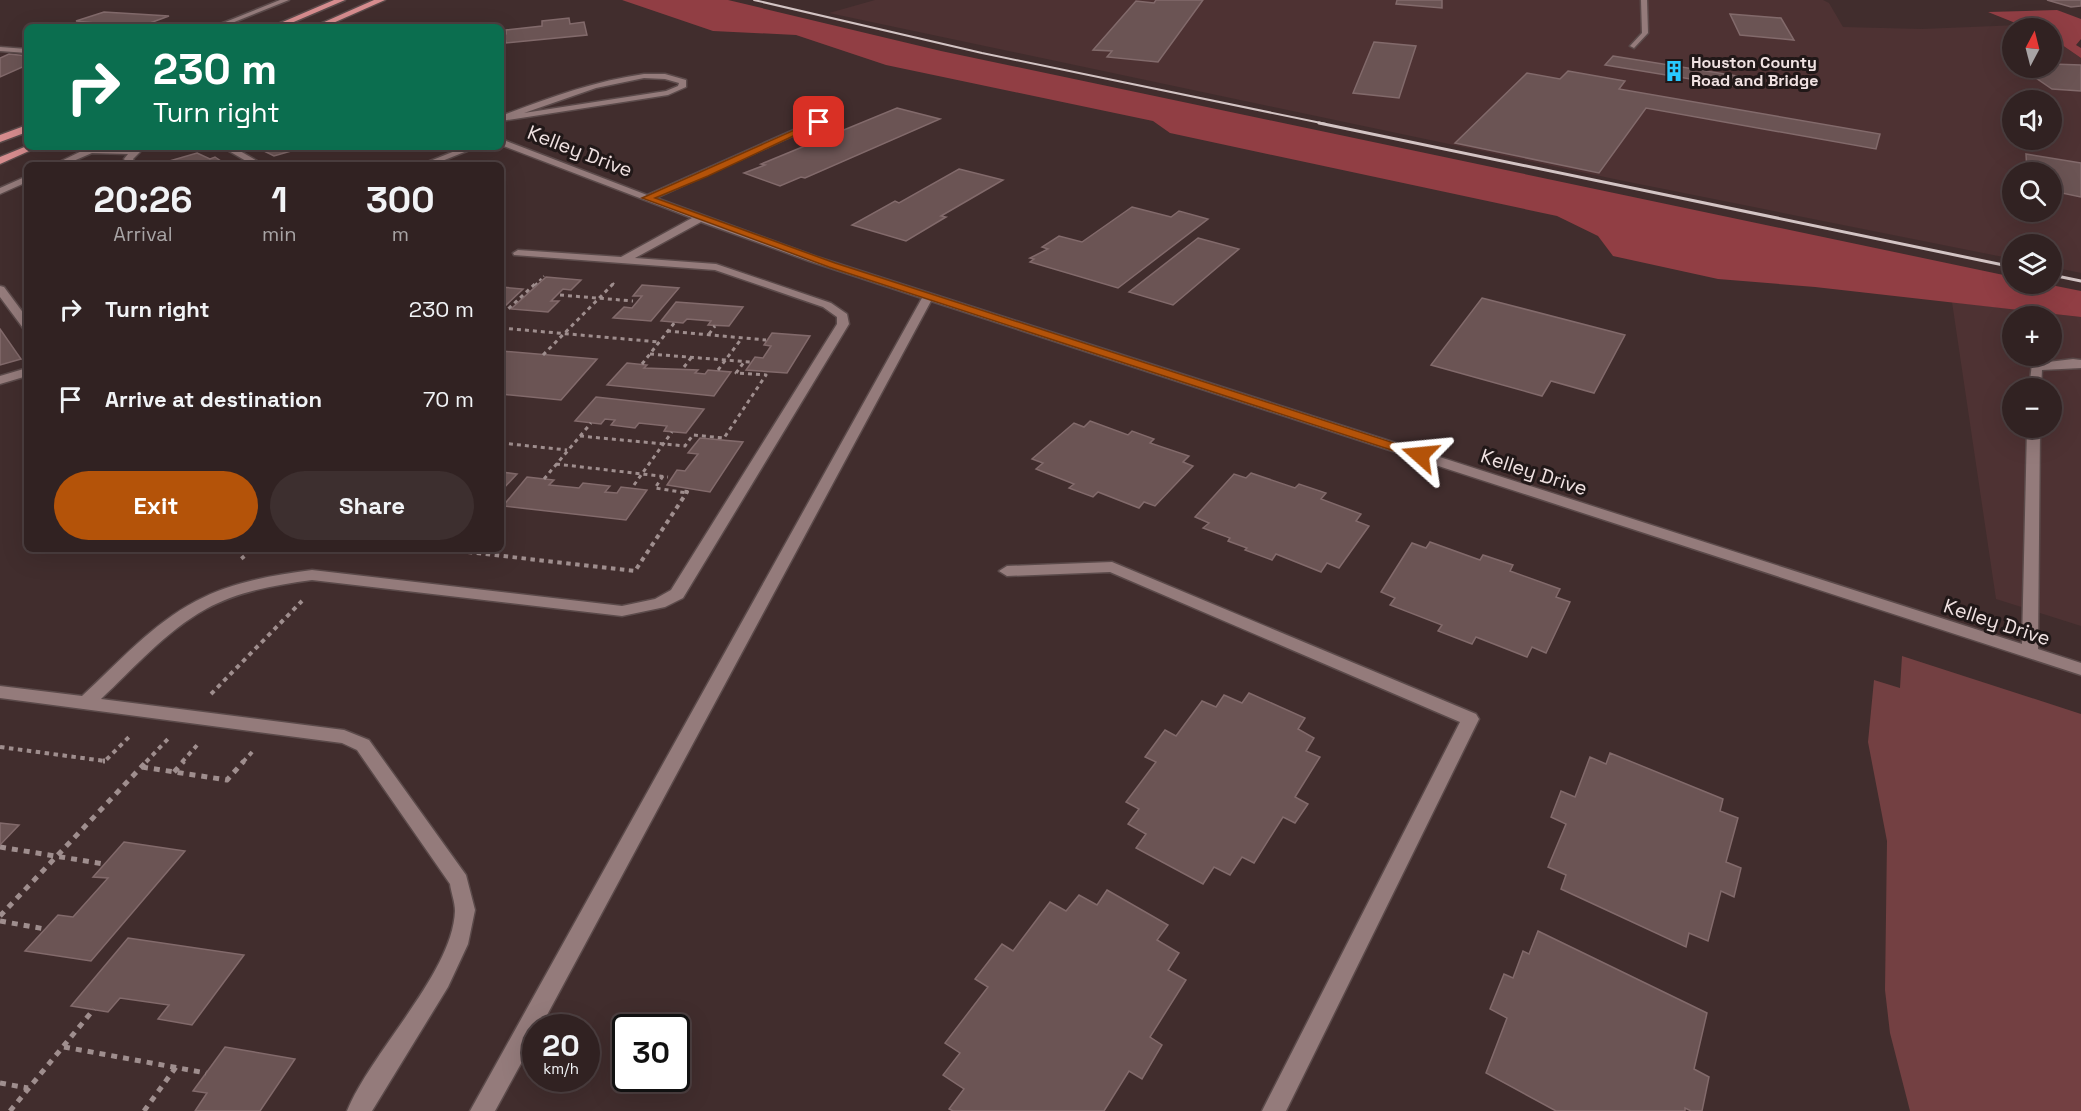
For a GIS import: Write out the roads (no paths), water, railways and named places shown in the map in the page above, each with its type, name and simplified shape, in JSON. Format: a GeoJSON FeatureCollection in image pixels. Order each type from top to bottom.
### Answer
{"type":"FeatureCollection","features":[{"type":"Feature","properties":{"kind":"highway"},"geometry":{"type":"LineString","coordinates":[[282,24],[341,0]]}},
{"type":"Feature","properties":{"kind":"highway"},"geometry":{"type":"LineString","coordinates":[[324,24],[381,0]]}},
{"type":"Feature","properties":{"kind":"highway"},"geometry":{"type":"LineString","coordinates":[[0,139],[24,129]]}},
{"type":"Feature","properties":{"kind":"highway"},"geometry":{"type":"LineString","coordinates":[[0,161],[26,150]]}},
{"type":"Feature","properties":{"kind":"street"},"geometry":{"type":"LineString","coordinates":[[224,24],[286,0]]}},
{"type":"Feature","properties":{"kind":"street"},"geometry":{"type":"LineString","coordinates":[[1634,46],[1645,33],[1644,0]]}},
{"type":"Feature","properties":{"kind":"street"},"geometry":{"type":"LineString","coordinates":[[0,49],[24,51]]}},
{"type":"Feature","properties":{"kind":"street"},"geometry":{"type":"LineString","coordinates":[[504,118],[567,95],[630,77],[663,76],[683,82],[682,87],[668,93],[504,119]]}},
{"type":"Feature","properties":{"kind":"street"},"geometry":{"type":"LineString","coordinates":[[647,198],[819,122]]}},
{"type":"Feature","properties":{"kind":"street","name":"Kelley Drive"},"geometry":{"type":"LineString","coordinates":[[504,143],[700,218],[928,297],[2081,669]]}},
{"type":"Feature","properties":{"kind":"street"},"geometry":{"type":"LineString","coordinates":[[63,162],[89,150]]}},
{"type":"Feature","properties":{"kind":"street"},"geometry":{"type":"LineString","coordinates":[[114,150],[136,152]]}},
{"type":"Feature","properties":{"kind":"street"},"geometry":{"type":"LineString","coordinates":[[130,162],[128,159],[141,150]]}},
{"type":"Feature","properties":{"kind":"street"},"geometry":{"type":"LineString","coordinates":[[232,150],[254,162]]}},
{"type":"Feature","properties":{"kind":"street"},"geometry":{"type":"LineString","coordinates":[[432,162],[465,150]]}},
{"type":"Feature","properties":{"kind":"street"},"geometry":{"type":"LineString","coordinates":[[0,191],[24,180]]}},
{"type":"Feature","properties":{"kind":"street"},"geometry":{"type":"LineString","coordinates":[[630,261],[700,218]]}},
{"type":"Feature","properties":{"kind":"street"},"geometry":{"type":"LineString","coordinates":[[86,703],[178,620],[201,605],[237,590],[274,580],[312,575],[622,611],[659,603],[677,594],[843,324],[843,316],[828,305],[716,267],[518,253]]}},
{"type":"Feature","properties":{"kind":"street"},"geometry":{"type":"LineString","coordinates":[[0,289],[24,322]]}},
{"type":"Feature","properties":{"kind":"street"},"geometry":{"type":"LineString","coordinates":[[482,1111],[928,297]]}},
{"type":"Feature","properties":{"kind":"street"},"geometry":{"type":"LineString","coordinates":[[2035,378],[2036,367],[2081,364]]}},
{"type":"Feature","properties":{"kind":"street"},"geometry":{"type":"LineString","coordinates":[[0,380],[24,373]]}},
{"type":"Feature","properties":{"kind":"street"},"geometry":{"type":"LineString","coordinates":[[2030,653],[2034,438]]}},
{"type":"Feature","properties":{"kind":"street"},"geometry":{"type":"LineString","coordinates":[[1007,571],[1112,567],[1470,719],[1274,1111]]}},
{"type":"Feature","properties":{"kind":"street"},"geometry":{"type":"LineString","coordinates":[[0,692],[344,737],[363,745],[459,881],[465,910],[458,944],[440,980],[358,1111]]}},
{"type":"Feature","properties":{"kind":"railway"},"geometry":{"type":"LineString","coordinates":[[754,0],[982,53],[1326,124]]}},
{"type":"Feature","properties":{"kind":"railway"},"geometry":{"type":"LineString","coordinates":[[1319,123],[2002,265]]}},
{"type":"Feature","properties":{"kind":"railway"},"geometry":{"type":"LineString","coordinates":[[2062,277],[2081,281]]}},
{"type":"Feature","properties":{"kind":"place","name":"Houston County Road and Bridge"},"geometry":{"type":"Point","coordinates":[1674,71]}}]}
